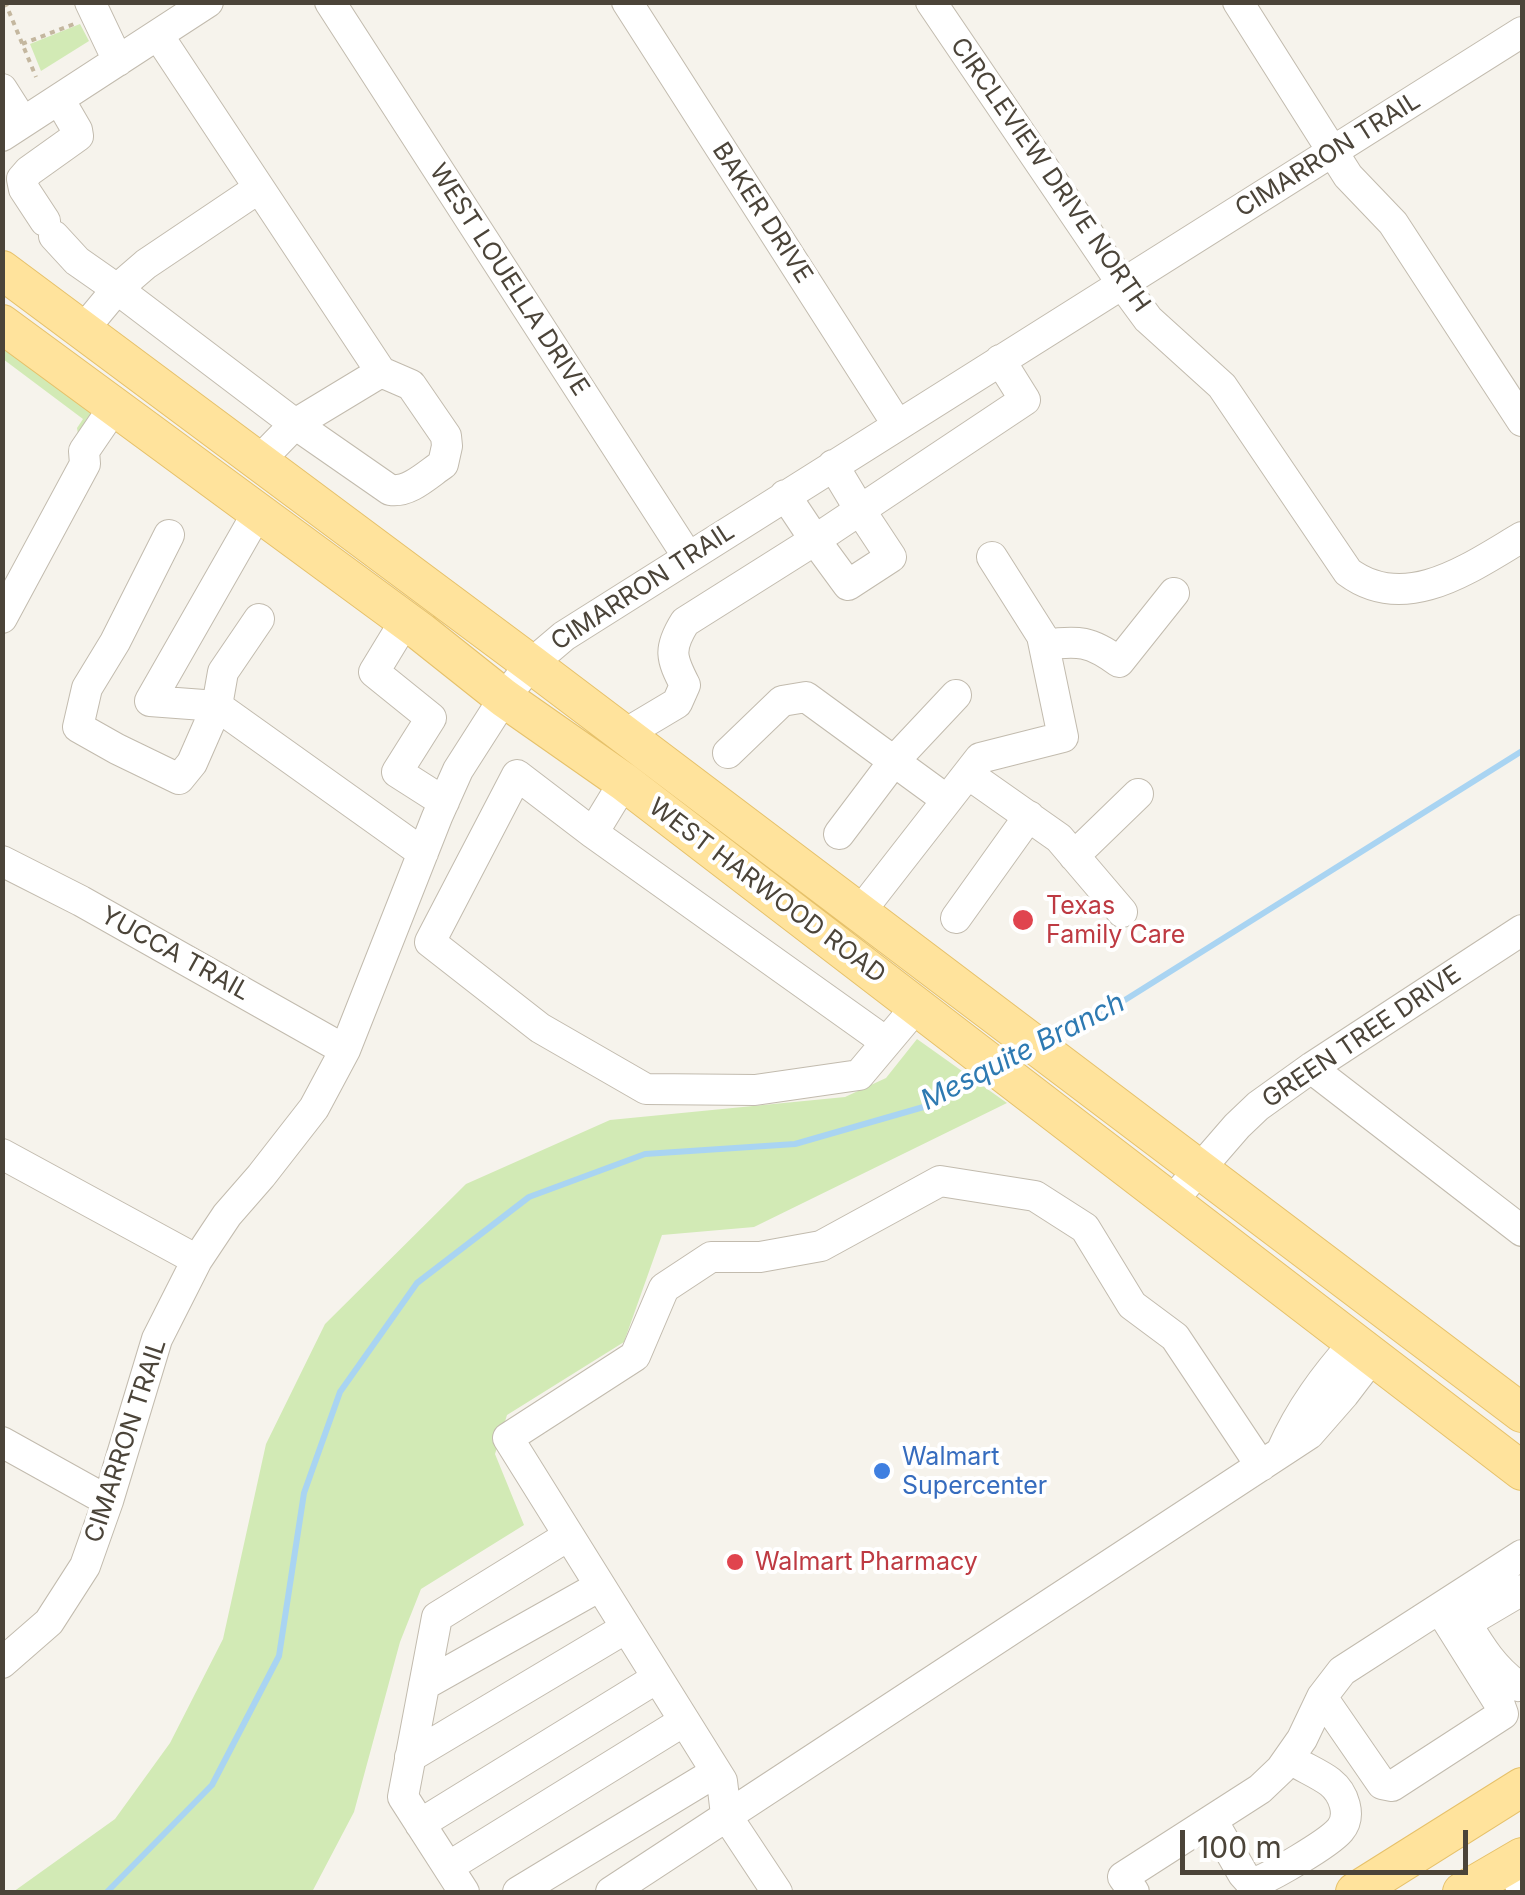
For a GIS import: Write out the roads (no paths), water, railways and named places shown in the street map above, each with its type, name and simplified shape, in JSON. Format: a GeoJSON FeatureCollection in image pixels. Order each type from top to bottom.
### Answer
{"type":"FeatureCollection","features":[{"type":"Feature","properties":{"kind":"main road","name":"WEST HARWOOD ROAD"},"geometry":{"type":"LineString","coordinates":[[2,270],[625,734],[1512,1405]]}},
{"type":"Feature","properties":{"kind":"main road","name":"WEST HARWOOD ROAD"},"geometry":{"type":"LineString","coordinates":[[2,324],[406,621],[504,698],[624,782],[1522,1471]]}},
{"type":"Feature","properties":{"kind":"main road"},"geometry":{"type":"LineString","coordinates":[[1364,1349],[1379,1335],[1392,1340],[1482,1404],[1512,1405]]}},
{"type":"Feature","properties":{"kind":"main road"},"geometry":{"type":"LineString","coordinates":[[1356,1892],[1522,1788]]}},
{"type":"Feature","properties":{"kind":"main road"},"geometry":{"type":"LineString","coordinates":[[1403,1892],[1439,1869],[1444,1857],[1441,1838]]}},
{"type":"Feature","properties":{"kind":"main road"},"geometry":{"type":"LineString","coordinates":[[1462,1892],[1518,1870]]}},
{"type":"Feature","properties":{"kind":"street"},"geometry":{"type":"LineString","coordinates":[[2,89],[13,129],[208,2]]}},
{"type":"Feature","properties":{"kind":"street","name":"WEST LOUELLA DRIVE"},"geometry":{"type":"LineString","coordinates":[[330,2],[688,556]]}},
{"type":"Feature","properties":{"kind":"street","name":"BAKER DRIVE"},"geometry":{"type":"LineString","coordinates":[[627,2],[897,424]]}},
{"type":"Feature","properties":{"kind":"street","name":"CIRCLEVIEW DRIVE NORTH"},"geometry":{"type":"LineString","coordinates":[[931,2],[1122,285],[1148,319],[1222,386],[1348,572],[1362,582],[1390,589],[1414,589],[1466,570],[1522,537]]}},
{"type":"Feature","properties":{"kind":"street"},"geometry":{"type":"LineString","coordinates":[[1238,2],[1348,176],[1393,222],[1522,421]]}},
{"type":"Feature","properties":{"kind":"street"},"geometry":{"type":"LineString","coordinates":[[86,12],[118,61]]}},
{"type":"Feature","properties":{"kind":"street","name":"CIMARRON TRAIL"},"geometry":{"type":"LineString","coordinates":[[2,1663],[50,1622],[85,1566],[156,1339],[197,1260],[226,1215],[314,1108],[345,1050],[458,770],[531,664],[564,636],[688,556],[1522,32]]}},
{"type":"Feature","properties":{"kind":"street"},"geometry":{"type":"LineString","coordinates":[[59,100],[78,136],[22,179],[24,190],[49,228],[77,261],[295,424],[390,490],[404,490],[443,464],[448,446],[446,436],[411,385],[382,372],[158,35]]}},
{"type":"Feature","properties":{"kind":"street"},"geometry":{"type":"LineString","coordinates":[[83,330],[117,289],[146,264],[259,188]]}},
{"type":"Feature","properties":{"kind":"street"},"geometry":{"type":"LineString","coordinates":[[625,734],[677,703],[686,685],[673,661],[674,640],[684,622],[1025,400],[1000,360]]}},
{"type":"Feature","properties":{"kind":"street"},"geometry":{"type":"LineString","coordinates":[[259,461],[295,424],[382,372]]}},
{"type":"Feature","properties":{"kind":"street"},"geometry":{"type":"LineString","coordinates":[[2,618],[85,464],[84,451],[114,406]]}},
{"type":"Feature","properties":{"kind":"street"},"geometry":{"type":"LineString","coordinates":[[785,495],[848,585],[891,557],[833,465]]}},
{"type":"Feature","properties":{"kind":"street"},"geometry":{"type":"LineString","coordinates":[[258,512],[150,701],[217,706],[423,852]]}},
{"type":"Feature","properties":{"kind":"street"},"geometry":{"type":"LineString","coordinates":[[168,536],[115,642],[87,688],[78,726],[179,780],[192,763],[217,706],[223,672],[258,619]]}},
{"type":"Feature","properties":{"kind":"street"},"geometry":{"type":"LineString","coordinates":[[860,912],[980,758],[1063,737],[1042,636],[992,558]]}},
{"type":"Feature","properties":{"kind":"street"},"geometry":{"type":"LineString","coordinates":[[1044,644],[1076,640],[1099,647],[1119,662],[1174,592]]}},
{"type":"Feature","properties":{"kind":"street"},"geometry":{"type":"LineString","coordinates":[[406,621],[374,672],[430,718],[398,772],[483,840]]}},
{"type":"Feature","properties":{"kind":"street"},"geometry":{"type":"LineString","coordinates":[[840,834],[894,761],[956,695]]}},
{"type":"Feature","properties":{"kind":"street"},"geometry":{"type":"LineString","coordinates":[[728,753],[782,701],[806,697],[948,800]]}},
{"type":"Feature","properties":{"kind":"street"},"geometry":{"type":"LineString","coordinates":[[968,774],[1059,838],[1122,912]]}},
{"type":"Feature","properties":{"kind":"street"},"geometry":{"type":"LineString","coordinates":[[430,942],[516,775],[886,1042]]}},
{"type":"Feature","properties":{"kind":"street"},"geometry":{"type":"LineString","coordinates":[[593,832],[624,782]]}},
{"type":"Feature","properties":{"kind":"street"},"geometry":{"type":"LineString","coordinates":[[1074,856],[1138,794]]}},
{"type":"Feature","properties":{"kind":"street"},"geometry":{"type":"LineString","coordinates":[[956,918],[1029,816]]}},
{"type":"Feature","properties":{"kind":"street","name":"YUCCA TRAIL"},"geometry":{"type":"LineString","coordinates":[[2,862],[81,901],[345,1050]]}},
{"type":"Feature","properties":{"kind":"street"},"geometry":{"type":"LineString","coordinates":[[395,924],[430,942],[540,1028],[646,1090],[755,1090],[860,1076],[917,1006]]}},
{"type":"Feature","properties":{"kind":"street","name":"GREEN TREE DRIVE"},"geometry":{"type":"LineString","coordinates":[[1172,1201],[1258,1106],[1522,930]]}},
{"type":"Feature","properties":{"kind":"street"},"geometry":{"type":"LineString","coordinates":[[1311,1068],[1522,1232]]}},
{"type":"Feature","properties":{"kind":"street"},"geometry":{"type":"LineString","coordinates":[[2,1154],[197,1260]]}},
{"type":"Feature","properties":{"kind":"street"},"geometry":{"type":"LineString","coordinates":[[777,1892],[726,1815],[722,1781],[508,1438],[635,1356],[664,1288],[710,1257],[760,1257],[820,1246],[940,1181],[1035,1196],[1085,1228],[1132,1306],[1174,1337],[1271,1460]]}},
{"type":"Feature","properties":{"kind":"street"},"geometry":{"type":"LineString","coordinates":[[611,1892],[1309,1434],[1364,1349]]}},
{"type":"Feature","properties":{"kind":"street"},"geometry":{"type":"LineString","coordinates":[[2,1442],[108,1501]]}},
{"type":"Feature","properties":{"kind":"street"},"geometry":{"type":"LineString","coordinates":[[464,1892],[403,1796],[437,1617],[568,1536]]}},
{"type":"Feature","properties":{"kind":"street"},"geometry":{"type":"LineString","coordinates":[[1134,1892],[1122,1877],[1260,1789],[1281,1769],[1302,1739],[1322,1698],[1342,1672],[1522,1555]]}},
{"type":"Feature","properties":{"kind":"street"},"geometry":{"type":"LineString","coordinates":[[424,1685],[600,1586]]}},
{"type":"Feature","properties":{"kind":"street"},"geometry":{"type":"LineString","coordinates":[[1522,1590],[1466,1623],[1502,1674],[1518,1686],[1522,1684]]}},
{"type":"Feature","properties":{"kind":"street"},"geometry":{"type":"LineString","coordinates":[[1322,1698],[1382,1784],[1392,1786],[1503,1714],[1440,1608]]}},
{"type":"Feature","properties":{"kind":"street"},"geometry":{"type":"LineString","coordinates":[[410,1757],[626,1628]]}},
{"type":"Feature","properties":{"kind":"street"},"geometry":{"type":"LineString","coordinates":[[420,1824],[657,1678]]}},
{"type":"Feature","properties":{"kind":"street"},"geometry":{"type":"LineString","coordinates":[[448,1866],[684,1721]]}},
{"type":"Feature","properties":{"kind":"street"},"geometry":{"type":"LineString","coordinates":[[1212,1820],[1252,1884],[1269,1878],[1338,1832],[1346,1820],[1346,1807],[1332,1783],[1289,1758]]}},
{"type":"Feature","properties":{"kind":"street"},"geometry":{"type":"LineString","coordinates":[[518,1892],[716,1772]]}},
{"type":"Feature","properties":{"kind":"waterway","name":"Mesquite Branch"},"geometry":{"type":"LineString","coordinates":[[1053,1040],[1101,1015],[1522,751]]}},
{"type":"Feature","properties":{"kind":"waterway","name":"Mesquite Branch"},"geometry":{"type":"LineString","coordinates":[[107,1892],[212,1785],[279,1656],[304,1493],[340,1392],[417,1283],[529,1197],[645,1154],[795,1144],[927,1106],[985,1076]]}},
{"type":"Feature","properties":{"kind":"place","name":"Texas Family Care"},"geometry":{"type":"Point","coordinates":[1023,920]}},
{"type":"Feature","properties":{"kind":"place","name":"Walmart Supercenter"},"geometry":{"type":"Point","coordinates":[882,1471]}},
{"type":"Feature","properties":{"kind":"place","name":"Walmart Pharmacy"},"geometry":{"type":"Point","coordinates":[735,1562]}}]}
